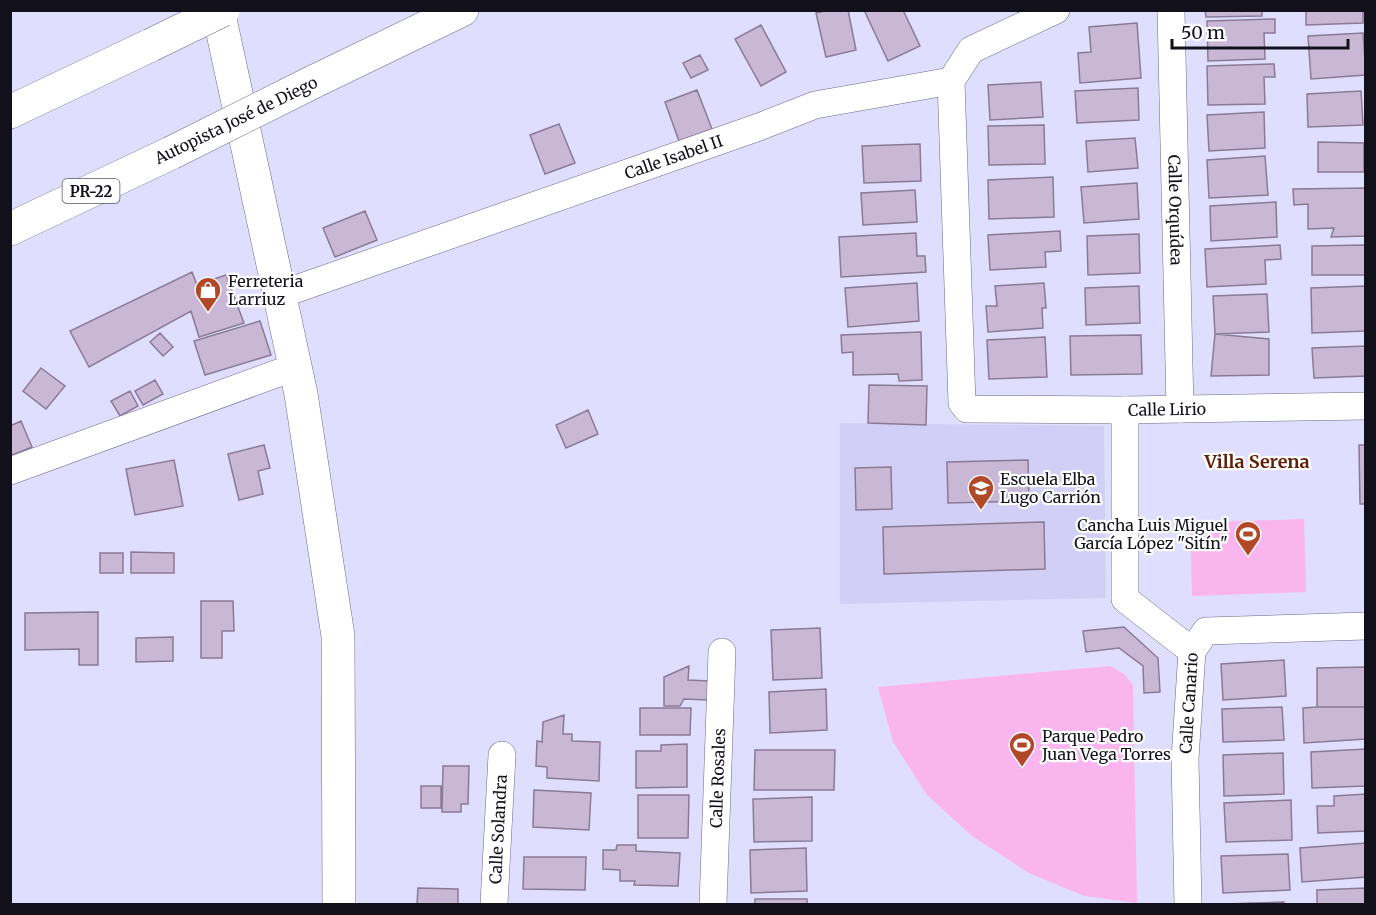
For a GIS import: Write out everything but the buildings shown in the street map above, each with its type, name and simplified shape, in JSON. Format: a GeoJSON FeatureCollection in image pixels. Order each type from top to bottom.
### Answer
{"type":"FeatureCollection","features":[{"type":"Feature","properties":{"kind":"main road"},"geometry":{"type":"LineString","coordinates":[[218,10],[301,394],[338,636],[339,904]]}},
{"type":"Feature","properties":{"kind":"main road"},"geometry":{"type":"LineString","coordinates":[[10,112],[223,10]]}},
{"type":"Feature","properties":{"kind":"main road","name":"Autopista José de Diego"},"geometry":{"type":"LineString","coordinates":[[10,229],[171,153],[462,10]]}},
{"type":"Feature","properties":{"kind":"street"},"geometry":{"type":"LineString","coordinates":[[951,81],[971,50],[1056,10]]}},
{"type":"Feature","properties":{"kind":"street","name":"Calle Orquídea"},"geometry":{"type":"LineString","coordinates":[[1171,10],[1180,409]]}},
{"type":"Feature","properties":{"kind":"street","name":"Calle Isabel II"},"geometry":{"type":"LineString","coordinates":[[279,295],[759,127],[815,105],[951,81]]}},
{"type":"Feature","properties":{"kind":"street","name":"Calle Lirio"},"geometry":{"type":"LineString","coordinates":[[951,81],[962,403],[967,409],[1125,410],[1365,406]]}},
{"type":"Feature","properties":{"kind":"street"},"geometry":{"type":"LineString","coordinates":[[12,477],[295,367]]}},
{"type":"Feature","properties":{"kind":"street"},"geometry":{"type":"LineString","coordinates":[[1125,410],[1125,599],[1192,651]]}},
{"type":"Feature","properties":{"kind":"street","name":"Calle Canario"},"geometry":{"type":"LineString","coordinates":[[1188,904],[1185,759],[1192,651],[1206,631],[1365,626]]}},
{"type":"Feature","properties":{"kind":"street","name":"Calle Rosales"},"geometry":{"type":"LineString","coordinates":[[713,904],[722,652]]}},
{"type":"Feature","properties":{"kind":"street","name":"Calle Solandra"},"geometry":{"type":"LineString","coordinates":[[494,904],[502,755]]}},
{"type":"Feature","properties":{"kind":"shaded area"},"geometry":{"type":"Polygon","coordinates":[[[840,423],[1104,426],[1106,598],[840,604],[840,423]]]}},
{"type":"Feature","properties":{"kind":"shaded area","name":"Cancha Luis Miguel García López \"Sitín\""},"geometry":{"type":"Polygon","coordinates":[[[1304,519],[1306,592],[1192,596],[1190,523],[1304,519]]]}},
{"type":"Feature","properties":{"kind":"shaded area","name":"Parque Pedro Juan Vega Torres"},"geometry":{"type":"Polygon","coordinates":[[[1110,666],[1124,674],[1133,685],[1137,903],[1084,896],[1029,873],[972,836],[927,795],[893,742],[878,687],[1110,666]]]}},
{"type":"Feature","properties":{"kind":"place","name":"Ferreteria Larriuz"},"geometry":{"type":"Point","coordinates":[208,313]}},
{"type":"Feature","properties":{"kind":"place","name":"Escuela Elba Lugo Carrión"},"geometry":{"type":"Point","coordinates":[981,511]}},
{"type":"Feature","properties":{"kind":"place","name":"Cancha Luis Miguel García López \"Sitín\""},"geometry":{"type":"Point","coordinates":[1248,557]}},
{"type":"Feature","properties":{"kind":"place","name":"Parque Pedro Juan Vega Torres"},"geometry":{"type":"Point","coordinates":[1022,768]}},
{"type":"Feature","properties":{"kind":"district","name":"Villa Serena"},"geometry":{"type":"Point","coordinates":[1257,461]}}]}
